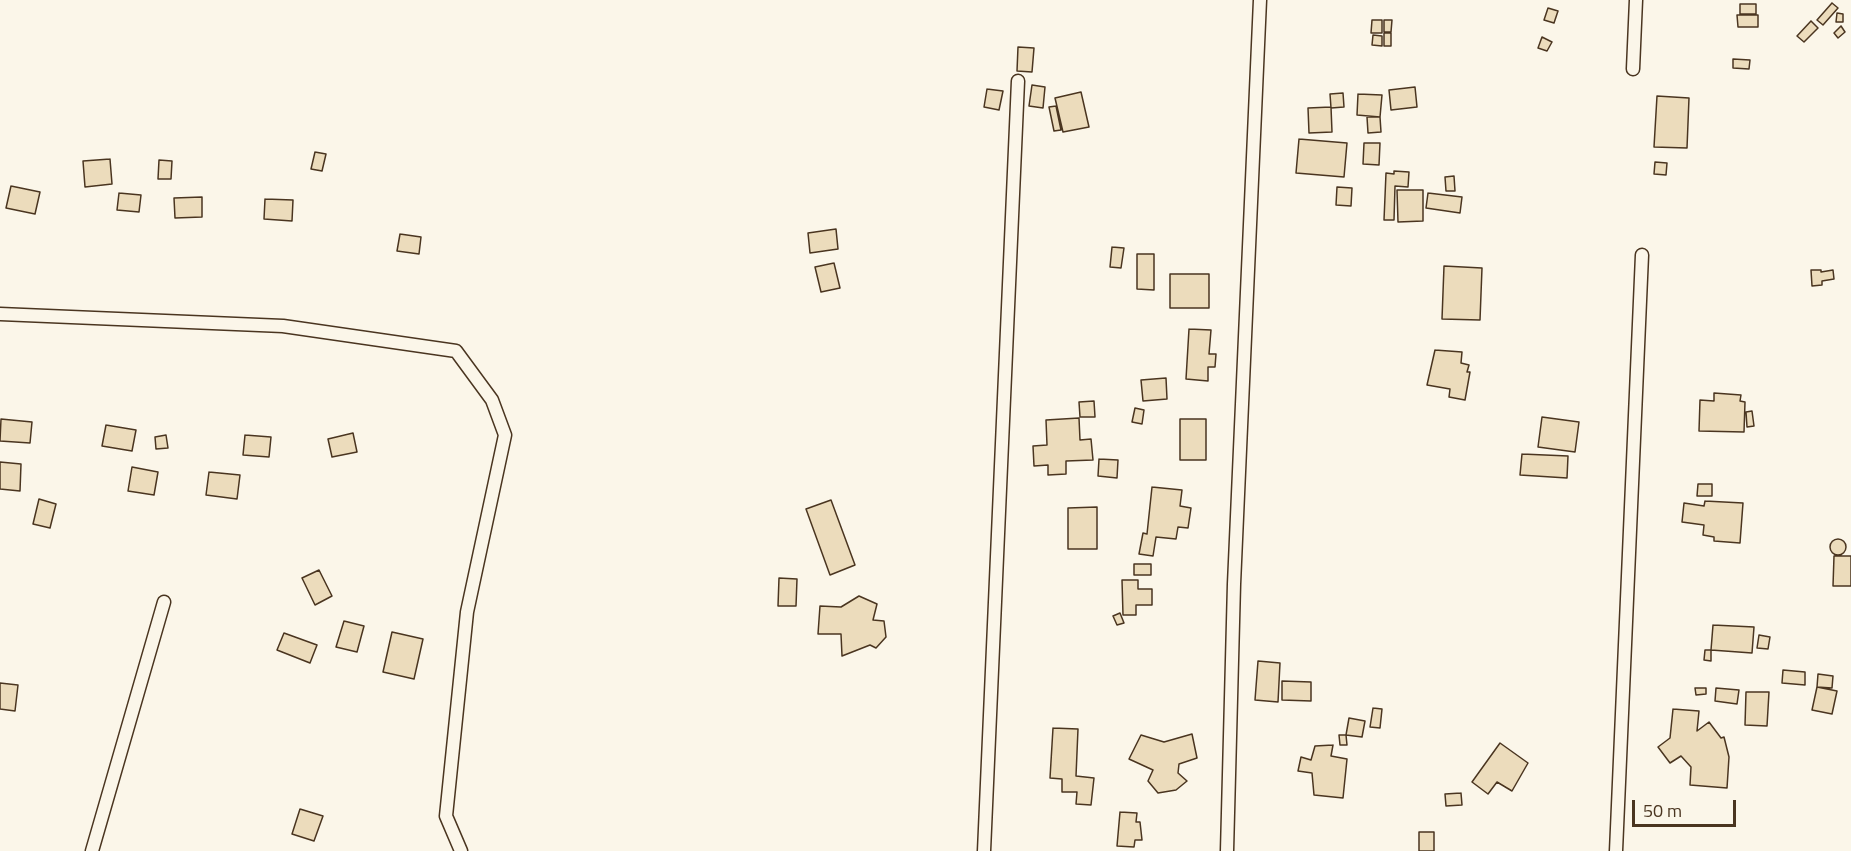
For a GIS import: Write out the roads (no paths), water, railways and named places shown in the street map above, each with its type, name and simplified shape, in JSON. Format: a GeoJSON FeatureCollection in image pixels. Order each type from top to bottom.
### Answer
{"type":"FeatureCollection","features":[{"type":"Feature","properties":{"kind":"street"},"geometry":{"type":"LineString","coordinates":[[1227,851],[1235,572],[1260,0]]}},
{"type":"Feature","properties":{"kind":"street"},"geometry":{"type":"LineString","coordinates":[[1633,69],[1636,0]]}},
{"type":"Feature","properties":{"kind":"street"},"geometry":{"type":"LineString","coordinates":[[984,851],[1018,81]]}},
{"type":"Feature","properties":{"kind":"street"},"geometry":{"type":"LineString","coordinates":[[1616,851],[1642,255]]}},
{"type":"Feature","properties":{"kind":"street"},"geometry":{"type":"LineString","coordinates":[[0,314],[283,326],[456,351],[492,400],[505,435],[466,623],[446,816],[461,851]]}},
{"type":"Feature","properties":{"kind":"street"},"geometry":{"type":"LineString","coordinates":[[92,851],[164,602]]}}]}
